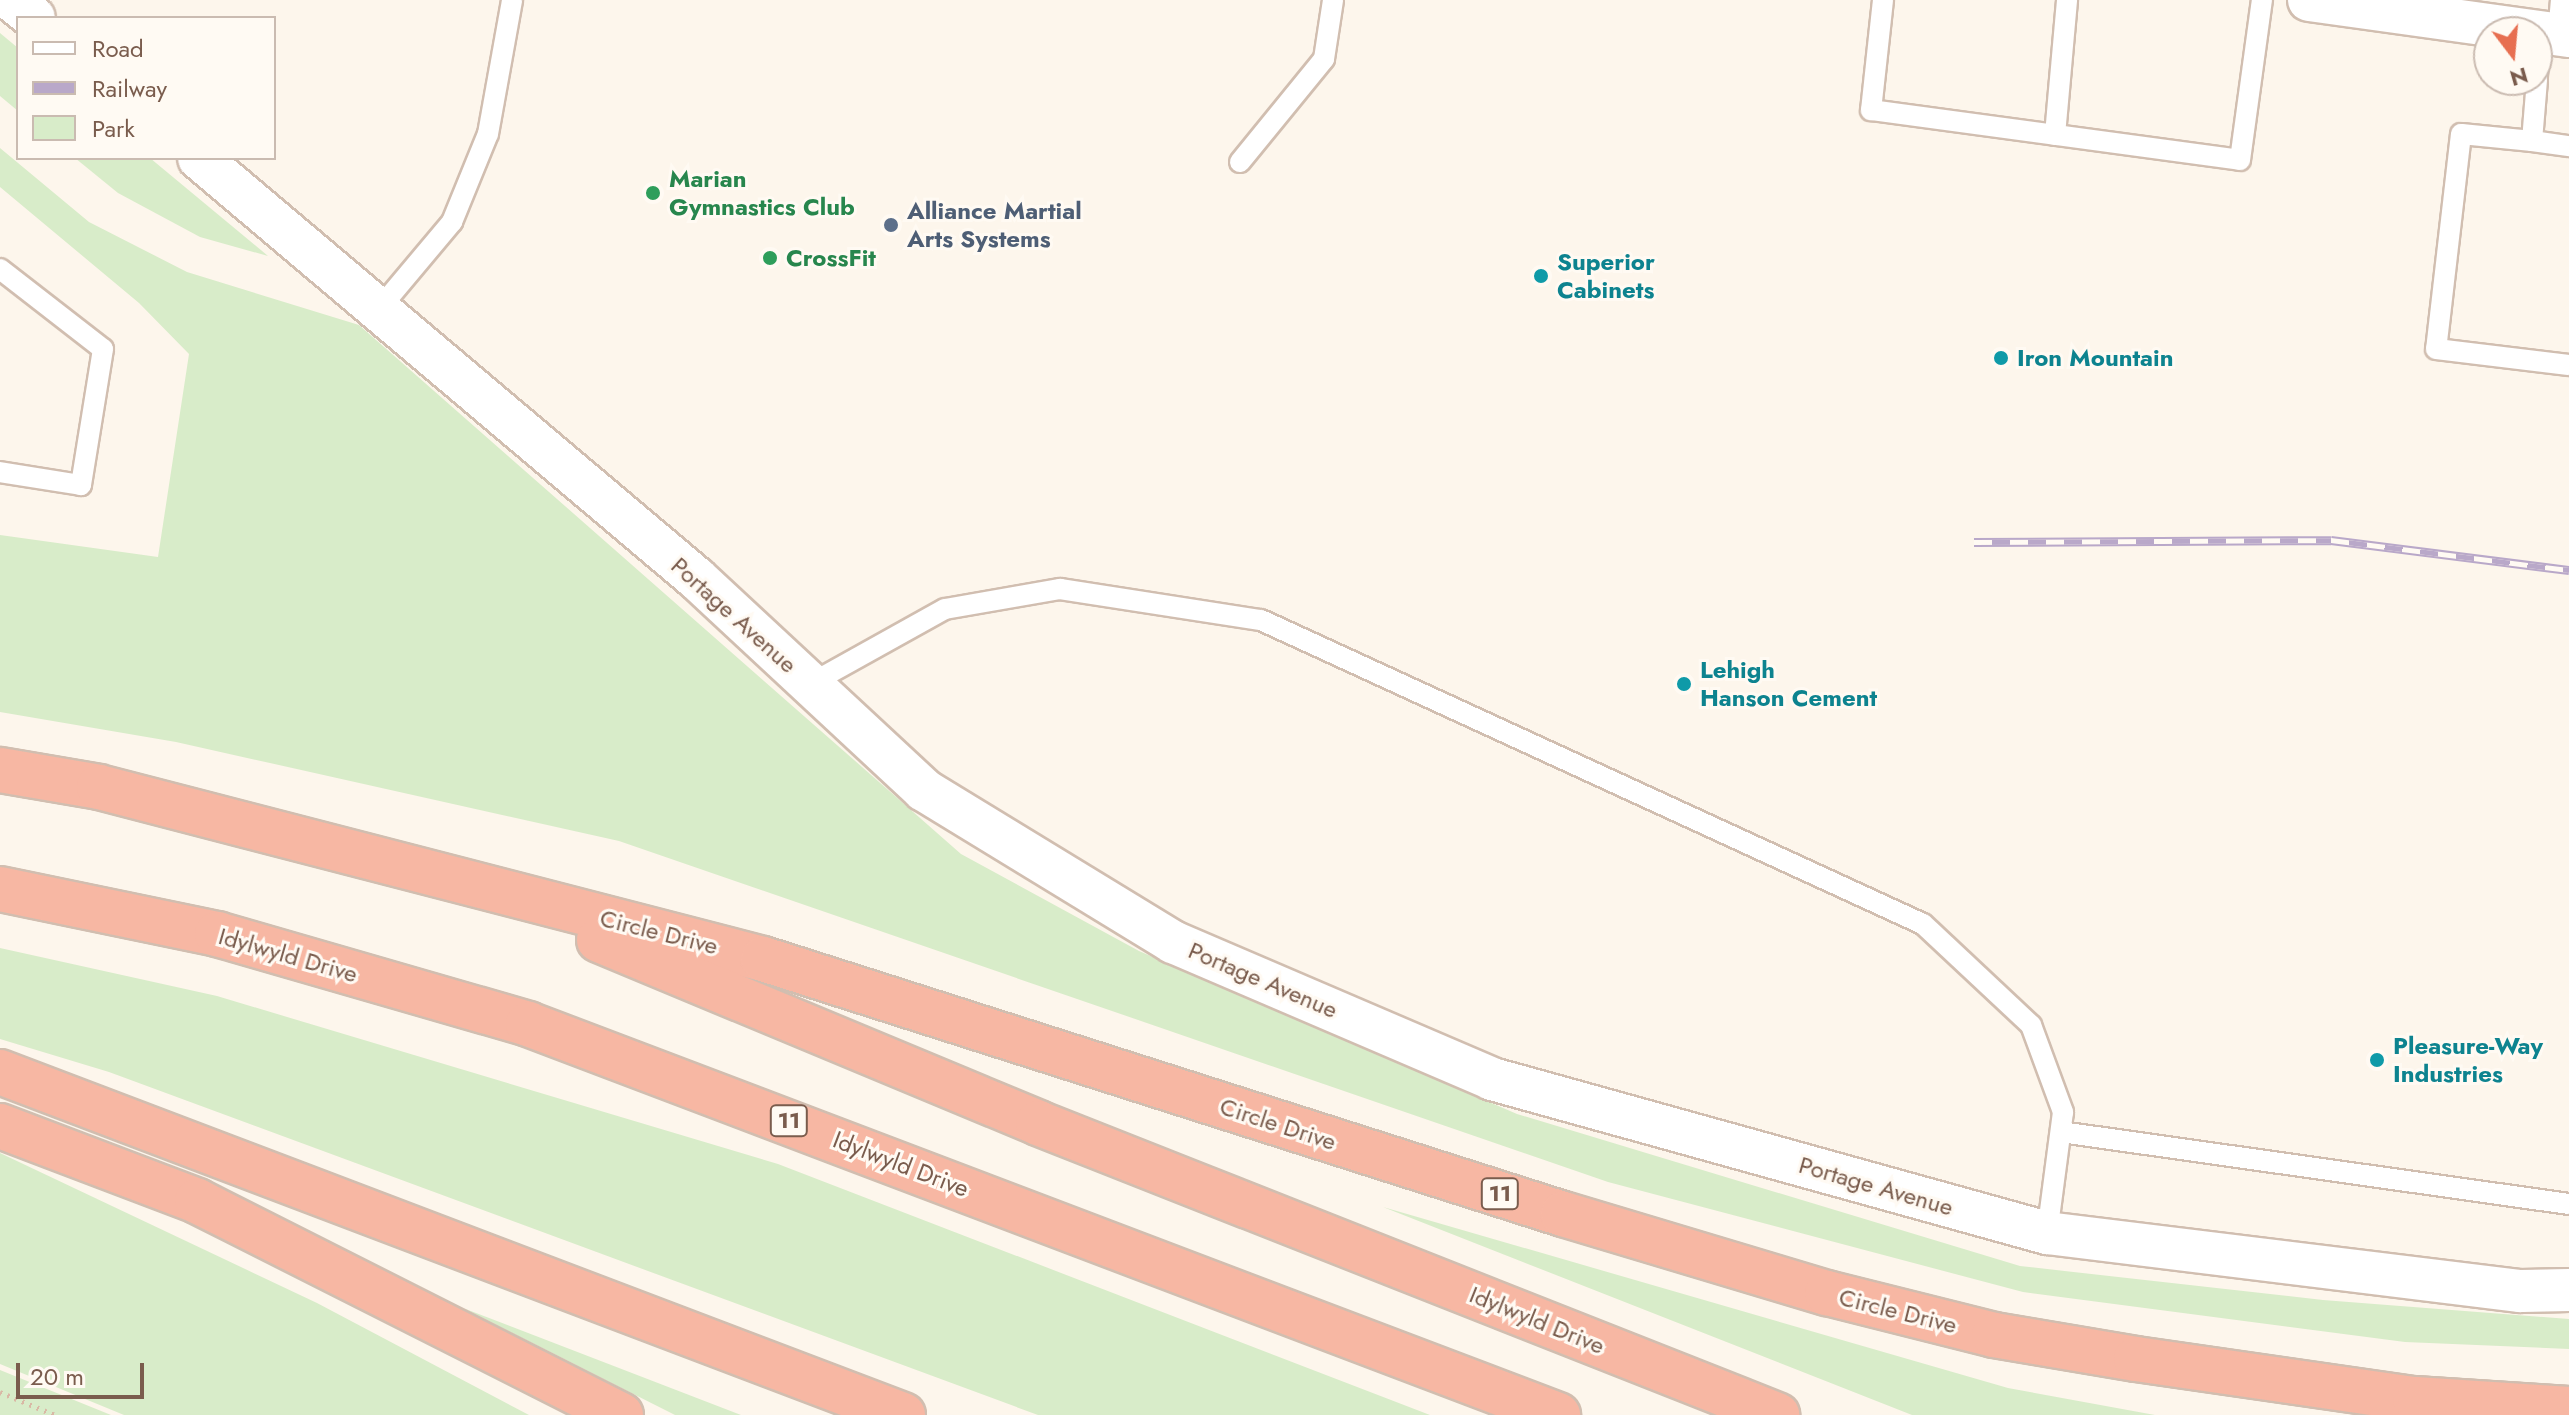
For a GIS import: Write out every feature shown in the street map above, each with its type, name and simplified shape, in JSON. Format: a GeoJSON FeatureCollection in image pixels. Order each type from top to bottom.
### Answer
{"type":"FeatureCollection","features":[{"type":"Feature","properties":{"kind":"highway","name":"Circle Drive"},"geometry":{"type":"LineString","coordinates":[[0,770],[99,787],[763,959],[1563,1214],[1827,1293],[1994,1335],[2415,1399],[2569,1409]]}},
{"type":"Feature","properties":{"kind":"highway","name":"Idylwyld Drive"},"geometry":{"type":"LineString","coordinates":[[453,880],[1038,1123],[1777,1415]]}},
{"type":"Feature","properties":{"kind":"highway","name":"Idylwyld Drive"},"geometry":{"type":"LineString","coordinates":[[0,889],[217,934],[528,1024],[1558,1415]]}},
{"type":"Feature","properties":{"kind":"highway"},"geometry":{"type":"LineString","coordinates":[[0,1072],[903,1415]]}},
{"type":"Feature","properties":{"kind":"highway"},"geometry":{"type":"LineString","coordinates":[[0,1126],[197,1201],[621,1415]]}},
{"type":"Feature","properties":{"kind":"street"},"geometry":{"type":"LineString","coordinates":[[12,0],[32,16]]}},
{"type":"Feature","properties":{"kind":"street"},"geometry":{"type":"LineString","coordinates":[[2309,0],[2557,26]]}},
{"type":"Feature","properties":{"kind":"street","name":"Portage Avenue"},"geometry":{"type":"LineString","coordinates":[[201,160],[696,578],[924,790],[1173,942],[1492,1079],[2047,1233],[2520,1291],[2569,1290]]}},
{"type":"Feature","properties":{"kind":"lane"},"geometry":{"type":"LineString","coordinates":[[379,309],[452,222],[488,134],[512,0]]}},
{"type":"Feature","properties":{"kind":"lane"},"geometry":{"type":"LineString","coordinates":[[1240,162],[1324,59],[1333,0]]}},
{"type":"Feature","properties":{"kind":"lane"},"geometry":{"type":"LineString","coordinates":[[1883,0],[1871,110],[2240,160],[2262,0]]}},
{"type":"Feature","properties":{"kind":"lane"},"geometry":{"type":"LineString","coordinates":[[2055,135],[2067,0]]}},
{"type":"Feature","properties":{"kind":"lane"},"geometry":{"type":"LineString","coordinates":[[2532,141],[2536,96]]}},
{"type":"Feature","properties":{"kind":"lane"},"geometry":{"type":"LineString","coordinates":[[2569,146],[2461,134],[2436,349],[2569,365]]}},
{"type":"Feature","properties":{"kind":"lane"},"geometry":{"type":"LineString","coordinates":[[0,269],[103,349],[81,485],[0,472]]}},
{"type":"Feature","properties":{"kind":"lane"},"geometry":{"type":"LineString","coordinates":[[810,684],[945,609],[1060,589],[1261,620],[1923,924],[2031,1025],[2063,1112],[2047,1233]]}},
{"type":"Feature","properties":{"kind":"lane"},"geometry":{"type":"LineString","coordinates":[[2061,1132],[2569,1204]]}},
{"type":"Feature","properties":{"kind":"path"},"geometry":{"type":"LineString","coordinates":[[0,1392],[55,1415]]}},
{"type":"Feature","properties":{"kind":"green space"},"geometry":{"type":"Polygon","coordinates":[[[0,33],[16,46],[16,109],[0,96],[0,33]]]}},
{"type":"Feature","properties":{"kind":"green space"},"geometry":{"type":"Polygon","coordinates":[[[0,148],[89,222],[187,272],[359,325],[961,854],[1139,951],[1517,1114],[2020,1266],[2323,1300],[2569,1319],[2569,1349],[2405,1342],[2023,1292],[1608,1182],[619,841],[176,742],[0,712],[0,535],[158,557],[189,354],[139,303],[0,187],[0,148]]]}},
{"type":"Feature","properties":{"kind":"green space"},"geometry":{"type":"Polygon","coordinates":[[[77,160],[152,160],[268,256],[200,237],[118,193],[77,160]]]}},
{"type":"Feature","properties":{"kind":"green space"},"geometry":{"type":"Polygon","coordinates":[[[0,948],[217,996],[778,1164],[1430,1415],[1038,1415],[109,1072],[0,1039],[0,948]]]}},
{"type":"Feature","properties":{"kind":"green space"},"geometry":{"type":"Polygon","coordinates":[[[0,1153],[317,1303],[529,1415],[124,1415],[0,1364],[0,1153]]]}},
{"type":"Feature","properties":{"kind":"green space"},"geometry":{"type":"Polygon","coordinates":[[[1383,1207],[2008,1388],[2155,1415],[1912,1415],[1383,1207]]]}},
{"type":"Feature","properties":{"kind":"green space"},"geometry":{"type":"Polygon","coordinates":[[[463,1308],[741,1415],[675,1415],[463,1308]]]}},
{"type":"Feature","properties":{"kind":"green space"},"geometry":{"type":"Polygon","coordinates":[[[0,1370],[111,1415],[0,1415],[0,1370]]]}},
{"type":"Feature","properties":{"kind":"railway"},"geometry":{"type":"LineString","coordinates":[[1974,542],[2331,540],[2569,570]]}},
{"type":"Feature","properties":{"kind":"place","name":"Marian Gymnastics Club"},"geometry":{"type":"Point","coordinates":[653,193]}},
{"type":"Feature","properties":{"kind":"place","name":"Alliance Martial Arts Systems"},"geometry":{"type":"Point","coordinates":[891,225]}},
{"type":"Feature","properties":{"kind":"place","name":"CrossFit"},"geometry":{"type":"Point","coordinates":[770,258]}},
{"type":"Feature","properties":{"kind":"place","name":"Superior Cabinets"},"geometry":{"type":"Point","coordinates":[1541,276]}},
{"type":"Feature","properties":{"kind":"place","name":"Iron Mountain"},"geometry":{"type":"Point","coordinates":[2001,358]}},
{"type":"Feature","properties":{"kind":"place","name":"Lehigh Hanson Cement"},"geometry":{"type":"Point","coordinates":[1684,684]}},
{"type":"Feature","properties":{"kind":"place","name":"Pleasure-Way Industries"},"geometry":{"type":"Point","coordinates":[2377,1060]}}]}
